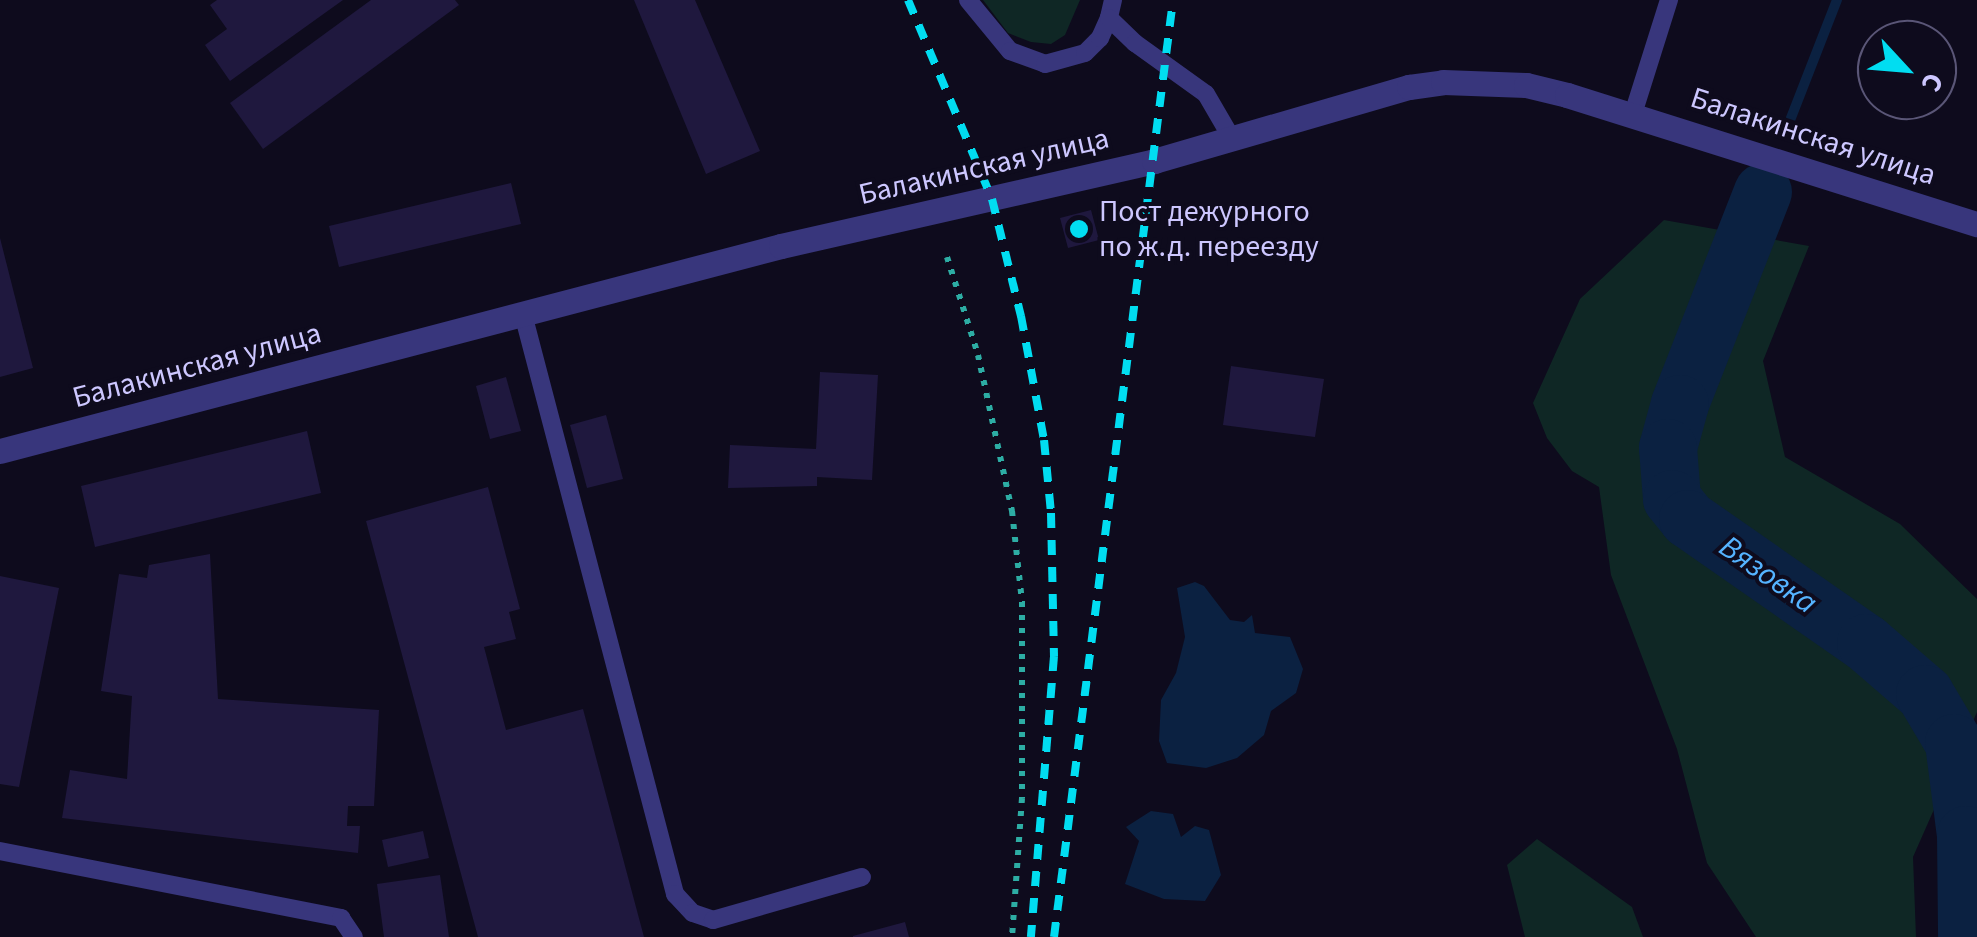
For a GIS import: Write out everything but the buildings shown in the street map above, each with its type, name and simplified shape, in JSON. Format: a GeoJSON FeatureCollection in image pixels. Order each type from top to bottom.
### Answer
{"type":"FeatureCollection","features":[{"type":"Feature","properties":{"kind":"street","name":"Балакинская улица"},"geometry":{"type":"LineString","coordinates":[[0,451],[780,246],[1154,161],[1408,87],[1444,82],[1526,85],[1634,114],[1977,224]]}},
{"type":"Feature","properties":{"kind":"lane"},"geometry":{"type":"LineString","coordinates":[[968,0],[1010,51],[1045,64],[1085,53],[1100,38],[1111,9]]}},
{"type":"Feature","properties":{"kind":"lane"},"geometry":{"type":"LineString","coordinates":[[1634,114],[1669,0]]}},
{"type":"Feature","properties":{"kind":"lane"},"geometry":{"type":"LineString","coordinates":[[1111,9],[1135,43],[1206,94],[1230,137]]}},
{"type":"Feature","properties":{"kind":"lane"},"geometry":{"type":"LineString","coordinates":[[524,314],[675,894],[693,913],[713,920],[862,877]]}},
{"type":"Feature","properties":{"kind":"lane"},"geometry":{"type":"LineString","coordinates":[[0,851],[341,918],[354,937]]}},
{"type":"Feature","properties":{"kind":"path"},"geometry":{"type":"LineString","coordinates":[[948,257],[978,355],[1012,511],[1022,602],[1022,798],[1012,937]]}},
{"type":"Feature","properties":{"kind":"green space"},"geometry":{"type":"Polygon","coordinates":[[[983,0],[1080,0],[1065,35],[1051,44],[1031,42],[1008,33],[983,0]]]}},
{"type":"Feature","properties":{"kind":"green space"},"geometry":{"type":"Polygon","coordinates":[[[1664,220],[1809,246],[1763,361],[1785,457],[1900,524],[1977,599],[1977,712],[1913,857],[1916,937],[1756,937],[1707,863],[1677,749],[1611,575],[1599,487],[1572,471],[1547,438],[1533,403],[1580,299],[1664,220]]]}},
{"type":"Feature","properties":{"kind":"green space"},"geometry":{"type":"Polygon","coordinates":[[[1537,839],[1632,907],[1643,937],[1525,937],[1507,865],[1537,839]]]}},
{"type":"Feature","properties":{"kind":"water"},"geometry":{"type":"Polygon","coordinates":[[[1195,582],[1204,586],[1230,620],[1244,622],[1252,615],[1255,633],[1290,637],[1303,669],[1296,693],[1271,711],[1264,735],[1237,758],[1206,768],[1167,763],[1159,741],[1161,700],[1176,673],[1185,637],[1177,588],[1195,582]]]}},
{"type":"Feature","properties":{"kind":"water"},"geometry":{"type":"Polygon","coordinates":[[[1151,811],[1173,814],[1181,837],[1195,826],[1209,830],[1221,875],[1205,901],[1164,899],[1125,884],[1139,841],[1126,827],[1151,811]]]}},
{"type":"Feature","properties":{"kind":"waterway"},"geometry":{"type":"LineString","coordinates":[[1789,123],[1837,0]]}},
{"type":"Feature","properties":{"kind":"waterway","name":"Вязовка"},"geometry":{"type":"LineString","coordinates":[[1763,192],[1680,404],[1668,448],[1672,499],[1688,519],[1866,643],[1925,694],[1954,743],[1966,835],[1967,937]]}},
{"type":"Feature","properties":{"kind":"railway"},"geometry":{"type":"LineString","coordinates":[[908,0],[992,199],[1021,316],[1044,440],[1051,513],[1054,656],[1031,937]]}},
{"type":"Feature","properties":{"kind":"railway"},"geometry":{"type":"LineString","coordinates":[[1054,937],[1173,0]]}},
{"type":"Feature","properties":{"kind":"place","name":"Пост дежурного по ж.д. переезду"},"geometry":{"type":"Point","coordinates":[1079,229]}}]}
